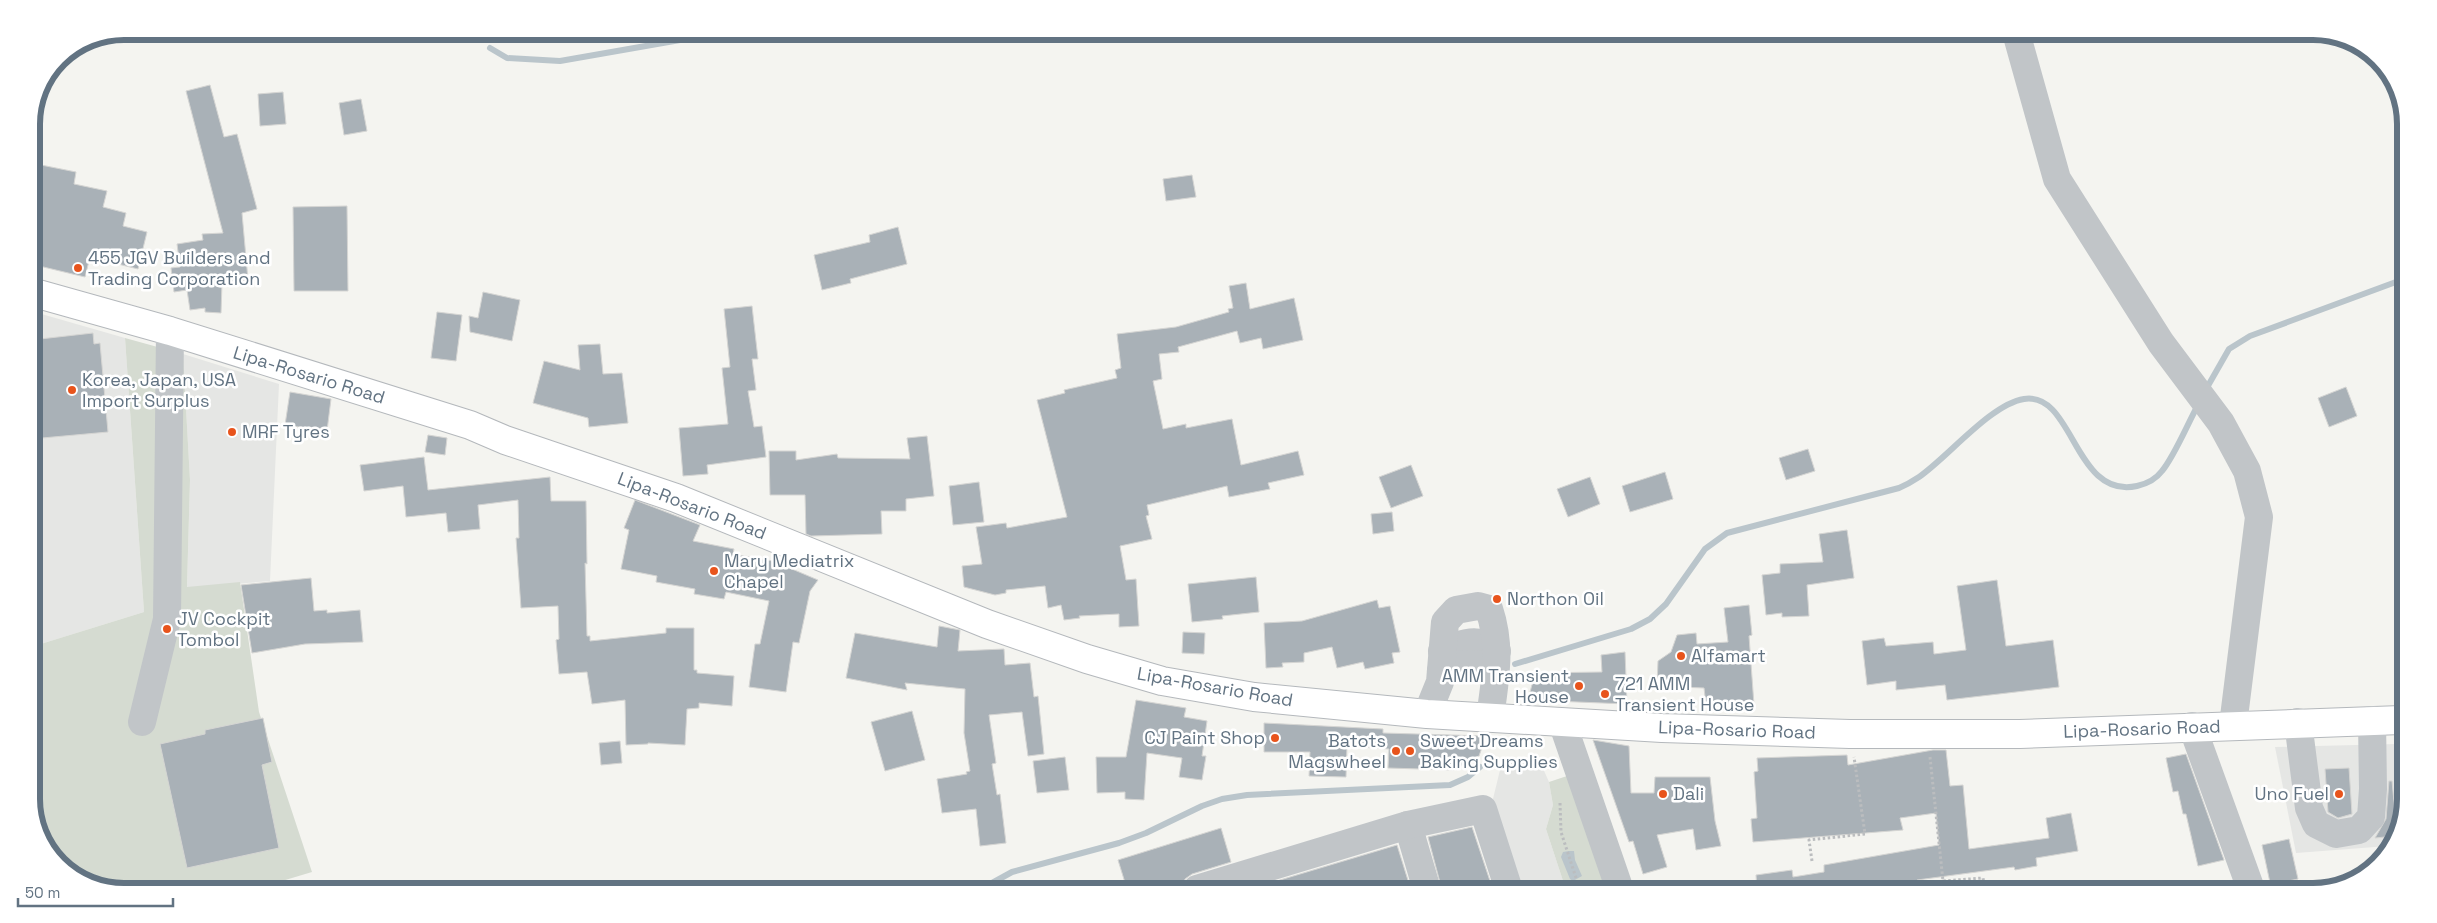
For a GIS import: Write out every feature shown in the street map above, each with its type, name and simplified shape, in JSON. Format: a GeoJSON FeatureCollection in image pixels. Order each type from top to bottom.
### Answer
{"type":"FeatureCollection","features":[{"type":"Feature","properties":{"kind":"main road","name":"Lipa-Rosario Road"},"geometry":{"type":"LineString","coordinates":[[40,294],[170,331],[470,425],[505,440],[676,498],[978,620],[1087,659],[1162,681],[1254,697],[1427,714],[1662,728],[1850,734],[2020,734],[2298,722],[2397,720]]}},
{"type":"Feature","properties":{"kind":"street"},"geometry":{"type":"LineString","coordinates":[[2018,40],[2057,179],[2161,342],[2222,423],[2247,471],[2259,517],[2232,725]]}},
{"type":"Feature","properties":{"kind":"street"},"geometry":{"type":"LineString","coordinates":[[142,722],[167,619],[170,331]]}},
{"type":"Feature","properties":{"kind":"street"},"geometry":{"type":"LineString","coordinates":[[1427,714],[1440,682],[1445,622],[1456,610],[1478,606],[1489,609],[1496,631],[1499,718]]}},
{"type":"Feature","properties":{"kind":"street"},"geometry":{"type":"LineString","coordinates":[[1441,661],[1456,665],[1496,663]]}},
{"type":"Feature","properties":{"kind":"street"},"geometry":{"type":"LineString","coordinates":[[2298,722],[2309,808],[2316,824],[2336,834],[2359,830],[2371,817],[2373,789],[2372,720]]}},
{"type":"Feature","properties":{"kind":"street"},"geometry":{"type":"LineString","coordinates":[[1562,722],[1618,883]]}},
{"type":"Feature","properties":{"kind":"street"},"geometry":{"type":"LineString","coordinates":[[2192,726],[2249,883]]}},
{"type":"Feature","properties":{"kind":"street"},"geometry":{"type":"LineString","coordinates":[[1217,883],[1408,825],[1483,809],[1507,883]]}},
{"type":"Feature","properties":{"kind":"street"},"geometry":{"type":"LineString","coordinates":[[1408,825],[1425,883]]}},
{"type":"Feature","properties":{"kind":"path"},"geometry":{"type":"LineString","coordinates":[[1812,861],[1809,840],[1865,834],[1850,734]]}},
{"type":"Feature","properties":{"kind":"path"},"geometry":{"type":"LineString","coordinates":[[1928,734],[1943,881]]}},
{"type":"Feature","properties":{"kind":"path"},"geometry":{"type":"LineString","coordinates":[[1560,803],[1561,832],[1576,883]]}},
{"type":"Feature","properties":{"kind":"path"},"geometry":{"type":"LineString","coordinates":[[1938,883],[1983,878],[1984,883]]}},
{"type":"Feature","properties":{"kind":"shaded area"},"geometry":{"type":"Polygon","coordinates":[[[40,314],[125,338],[144,612],[40,644],[40,314]]]}},
{"type":"Feature","properties":{"kind":"shaded area","name":"JV Cockpit Tombol"},"geometry":{"type":"Polygon","coordinates":[[[125,338],[183,354],[190,480],[187,587],[240,582],[259,712],[312,872],[275,883],[124,883],[97,879],[82,872],[57,850],[51,841],[46,831],[40,804],[40,644],[144,612],[125,338]]]}},
{"type":"Feature","properties":{"kind":"shaded area","name":"MRF Tyres"},"geometry":{"type":"Polygon","coordinates":[[[183,354],[279,384],[270,581],[187,588],[190,480],[183,354]]]}},
{"type":"Feature","properties":{"kind":"shaded area"},"geometry":{"type":"Polygon","coordinates":[[[2396,744],[2396,810],[2393,826],[2382,846],[2296,853],[2275,747],[2396,744]]]}},
{"type":"Feature","properties":{"kind":"shaded area"},"geometry":{"type":"Polygon","coordinates":[[[1517,760],[1541,764],[1549,782],[1553,805],[1546,829],[1564,883],[1516,883],[1491,807],[1501,766],[1517,760]]]}},
{"type":"Feature","properties":{"kind":"shaded area"},"geometry":{"type":"Polygon","coordinates":[[[1567,776],[1604,883],[1564,883],[1546,829],[1553,805],[1549,782],[1567,776]]]}},
{"type":"Feature","properties":{"kind":"shaded area"},"geometry":{"type":"Polygon","coordinates":[[[1574,851],[1575,860],[1582,876],[1573,881],[1570,879],[1561,857],[1563,852],[1574,851]]]}},
{"type":"Feature","properties":{"kind":"building"},"geometry":{"type":"Polygon","coordinates":[[[210,85],[224,137],[237,134],[257,209],[242,213],[248,280],[222,283],[221,313],[205,312],[205,308],[190,310],[187,290],[174,292],[171,268],[180,267],[177,244],[203,240],[202,234],[223,233],[186,91],[210,85]]]}},
{"type":"Feature","properties":{"kind":"building"},"geometry":{"type":"Polygon","coordinates":[[[283,92],[286,124],[260,126],[258,94],[283,92]]]}},
{"type":"Feature","properties":{"kind":"building"},"geometry":{"type":"Polygon","coordinates":[[[361,99],[367,131],[344,135],[339,103],[361,99]]]}},
{"type":"Feature","properties":{"kind":"building"},"geometry":{"type":"Polygon","coordinates":[[[40,165],[76,172],[74,184],[107,191],[103,207],[126,213],[123,226],[147,232],[138,269],[90,257],[85,277],[40,266],[40,165]]]}},
{"type":"Feature","properties":{"kind":"building"},"geometry":{"type":"Polygon","coordinates":[[[1192,175],[1196,197],[1166,201],[1163,179],[1192,175]]]}},
{"type":"Feature","properties":{"kind":"building"},"geometry":{"type":"Polygon","coordinates":[[[347,206],[348,291],[294,291],[293,207],[347,206]]]}},
{"type":"Feature","properties":{"kind":"building"},"geometry":{"type":"Polygon","coordinates":[[[898,227],[907,264],[850,279],[851,283],[822,290],[814,255],[870,242],[869,235],[898,227]]]}},
{"type":"Feature","properties":{"kind":"building"},"geometry":{"type":"Polygon","coordinates":[[[1246,283],[1250,309],[1294,298],[1303,340],[1263,349],[1261,338],[1240,343],[1237,331],[1178,347],[1179,352],[1159,354],[1162,379],[1153,381],[1163,429],[1186,424],[1186,428],[1232,419],[1241,465],[1298,451],[1304,475],[1268,483],[1270,489],[1229,497],[1227,486],[1147,505],[1149,515],[1146,516],[1152,539],[1120,546],[1126,580],[1136,579],[1139,626],[1119,627],[1119,614],[1079,616],[1080,618],[1064,620],[1061,605],[1048,608],[1045,586],[1006,590],[1006,593],[995,595],[964,587],[962,566],[982,564],[976,527],[1006,523],[1007,528],[1067,517],[1037,400],[1065,393],[1064,390],[1117,378],[1115,370],[1121,368],[1117,334],[1176,327],[1229,312],[1228,309],[1233,308],[1229,286],[1246,283]]]}},
{"type":"Feature","properties":{"kind":"building"},"geometry":{"type":"Polygon","coordinates":[[[483,292],[520,300],[512,341],[470,332],[469,316],[478,318],[483,292]]]}},
{"type":"Feature","properties":{"kind":"building"},"geometry":{"type":"Polygon","coordinates":[[[752,306],[758,359],[752,359],[756,390],[748,391],[754,427],[762,426],[766,457],[707,465],[708,474],[683,476],[679,428],[728,424],[722,368],[730,367],[724,309],[752,306]]]}},
{"type":"Feature","properties":{"kind":"building"},"geometry":{"type":"Polygon","coordinates":[[[437,312],[462,315],[456,361],[431,358],[437,312]]]}},
{"type":"Feature","properties":{"kind":"building","name":"Korea, Japan, USA Import Surplus"},"geometry":{"type":"Polygon","coordinates":[[[93,333],[94,344],[100,343],[108,432],[40,438],[40,339],[93,333]]]}},
{"type":"Feature","properties":{"kind":"building"},"geometry":{"type":"Polygon","coordinates":[[[600,344],[603,374],[622,373],[628,423],[589,427],[588,418],[533,403],[544,361],[580,370],[578,345],[600,344]]]}},
{"type":"Feature","properties":{"kind":"building"},"geometry":{"type":"Polygon","coordinates":[[[2346,387],[2357,416],[2329,427],[2318,398],[2346,387]]]}},
{"type":"Feature","properties":{"kind":"building"},"geometry":{"type":"Polygon","coordinates":[[[290,392],[331,399],[327,431],[285,425],[290,392]]]}},
{"type":"Feature","properties":{"kind":"building"},"geometry":{"type":"Polygon","coordinates":[[[428,435],[447,438],[445,455],[425,452],[428,435]]]}},
{"type":"Feature","properties":{"kind":"building"},"geometry":{"type":"Polygon","coordinates":[[[927,436],[934,496],[906,499],[906,511],[881,511],[882,534],[811,536],[806,534],[805,495],[770,495],[769,451],[796,451],[796,460],[837,454],[838,458],[910,459],[907,438],[927,436]]]}},
{"type":"Feature","properties":{"kind":"building"},"geometry":{"type":"Polygon","coordinates":[[[1808,449],[1815,471],[1786,480],[1779,458],[1808,449]]]}},
{"type":"Feature","properties":{"kind":"building"},"geometry":{"type":"Polygon","coordinates":[[[424,457],[428,490],[550,477],[551,501],[586,501],[587,636],[590,636],[590,641],[666,633],[666,628],[694,628],[694,670],[697,670],[697,673],[734,676],[732,706],[699,703],[699,708],[687,709],[685,745],[648,743],[626,745],[625,700],[592,704],[587,672],[559,674],[556,640],[559,639],[558,606],[521,608],[516,538],[519,538],[518,500],[478,505],[480,529],[448,532],[446,513],[406,517],[403,486],[364,491],[360,465],[424,457]]]}},
{"type":"Feature","properties":{"kind":"building"},"geometry":{"type":"Polygon","coordinates":[[[1411,465],[1423,496],[1391,508],[1379,477],[1411,465]]]}},
{"type":"Feature","properties":{"kind":"building"},"geometry":{"type":"Polygon","coordinates":[[[1665,472],[1673,499],[1630,512],[1622,486],[1665,472]]]}},
{"type":"Feature","properties":{"kind":"building"},"geometry":{"type":"Polygon","coordinates":[[[1590,477],[1600,504],[1568,517],[1557,489],[1590,477]]]}},
{"type":"Feature","properties":{"kind":"building"},"geometry":{"type":"Polygon","coordinates":[[[979,482],[984,522],[953,525],[949,486],[979,482]]]}},
{"type":"Feature","properties":{"kind":"building"},"geometry":{"type":"Polygon","coordinates":[[[635,500],[700,525],[693,541],[734,549],[733,554],[773,561],[818,580],[810,591],[799,643],[793,642],[786,692],[749,687],[755,644],[760,644],[769,601],[726,592],[724,599],[694,594],[695,589],[656,582],[657,576],[621,569],[629,530],[624,528],[635,500]]]}},
{"type":"Feature","properties":{"kind":"building"},"geometry":{"type":"Polygon","coordinates":[[[1392,512],[1394,531],[1373,534],[1371,514],[1392,512]]]}},
{"type":"Feature","properties":{"kind":"building"},"geometry":{"type":"Polygon","coordinates":[[[1847,530],[1854,578],[1807,585],[1809,616],[1782,617],[1782,613],[1766,615],[1762,575],[1780,573],[1780,564],[1823,562],[1819,534],[1847,530]]]}},
{"type":"Feature","properties":{"kind":"building"},"geometry":{"type":"Polygon","coordinates":[[[1256,577],[1259,612],[1222,616],[1223,619],[1192,622],[1188,584],[1256,577]]]}},
{"type":"Feature","properties":{"kind":"building"},"geometry":{"type":"Polygon","coordinates":[[[311,578],[314,611],[327,610],[327,613],[360,610],[363,642],[305,644],[252,653],[241,585],[311,578]]]}},
{"type":"Feature","properties":{"kind":"building"},"geometry":{"type":"Polygon","coordinates":[[[1997,580],[2006,646],[2053,640],[2059,687],[1947,700],[1945,685],[1896,690],[1896,681],[1867,685],[1862,641],[1884,638],[1886,646],[1933,642],[1934,654],[1966,650],[1957,586],[1997,580]]]}},
{"type":"Feature","properties":{"kind":"building"},"geometry":{"type":"Polygon","coordinates":[[[1377,600],[1379,608],[1390,606],[1400,652],[1392,653],[1394,663],[1365,669],[1363,662],[1337,668],[1332,647],[1304,653],[1304,662],[1282,663],[1283,667],[1266,668],[1264,623],[1302,621],[1377,600]]]}},
{"type":"Feature","properties":{"kind":"building"},"geometry":{"type":"Polygon","coordinates":[[[1749,605],[1752,635],[1749,636],[1754,705],[1730,707],[1729,703],[1706,705],[1704,688],[1657,686],[1658,661],[1671,652],[1677,635],[1696,633],[1697,644],[1728,642],[1724,608],[1749,605]]]}},
{"type":"Feature","properties":{"kind":"building"},"geometry":{"type":"Polygon","coordinates":[[[939,626],[960,630],[958,651],[1004,649],[1005,665],[1030,663],[1034,697],[1038,696],[1044,754],[1028,756],[1022,712],[989,715],[996,763],[992,764],[997,795],[1000,794],[1006,843],[980,846],[976,809],[942,813],[937,779],[967,774],[966,772],[970,771],[964,733],[965,689],[905,683],[907,690],[846,678],[855,633],[937,647],[939,626]]]}},
{"type":"Feature","properties":{"kind":"building"},"geometry":{"type":"Polygon","coordinates":[[[1183,632],[1205,633],[1204,654],[1182,653],[1183,632]]]}},
{"type":"Feature","properties":{"kind":"building","name":"AMM Transient House"},"geometry":{"type":"Polygon","coordinates":[[[1625,652],[1627,704],[1528,700],[1535,673],[1602,672],[1601,655],[1625,652]]]}},
{"type":"Feature","properties":{"kind":"building"},"geometry":{"type":"Polygon","coordinates":[[[1136,700],[1186,708],[1184,717],[1207,721],[1202,756],[1206,756],[1202,780],[1179,777],[1182,758],[1147,753],[1144,800],[1125,799],[1125,792],[1097,793],[1096,757],[1126,757],[1136,700]]]}},
{"type":"Feature","properties":{"kind":"building"},"geometry":{"type":"Polygon","coordinates":[[[912,711],[925,760],[885,771],[871,722],[912,711]]]}},
{"type":"Feature","properties":{"kind":"building"},"geometry":{"type":"Polygon","coordinates":[[[263,718],[272,762],[262,765],[279,848],[187,868],[160,744],[205,734],[205,730],[263,718]]]}},
{"type":"Feature","properties":{"kind":"building"},"geometry":{"type":"Polygon","coordinates":[[[1264,723],[1383,729],[1383,733],[1486,736],[1479,756],[1454,770],[1388,768],[1389,749],[1347,746],[1346,777],[1309,776],[1310,752],[1264,752],[1264,723]]]}},
{"type":"Feature","properties":{"kind":"building"},"geometry":{"type":"Polygon","coordinates":[[[1593,740],[1629,746],[1631,793],[1654,793],[1655,777],[1710,777],[1715,821],[1721,846],[1696,850],[1693,829],[1657,835],[1667,867],[1643,874],[1633,841],[1629,842],[1593,740]]]}},
{"type":"Feature","properties":{"kind":"building"},"geometry":{"type":"Polygon","coordinates":[[[620,741],[622,763],[601,765],[599,743],[620,741]]]}},
{"type":"Feature","properties":{"kind":"building"},"geometry":{"type":"Polygon","coordinates":[[[1933,750],[1946,750],[1950,786],[1963,785],[1969,849],[2049,838],[2046,818],[2071,813],[2078,851],[2036,858],[2037,866],[2015,870],[2014,867],[1917,880],[1917,883],[1757,883],[1756,875],[1792,870],[1793,877],[1824,872],[1824,865],[1939,845],[1936,813],[1900,818],[1903,830],[1753,842],[1751,819],[1757,818],[1754,772],[1758,771],[1757,758],[1847,755],[1848,765],[1933,750]]]}},
{"type":"Feature","properties":{"kind":"building"},"geometry":{"type":"Polygon","coordinates":[[[2186,754],[2224,860],[2198,866],[2186,814],[2183,814],[2178,791],[2173,792],[2166,758],[2186,754]]]}},
{"type":"Feature","properties":{"kind":"building"},"geometry":{"type":"Polygon","coordinates":[[[1065,757],[1069,790],[1037,793],[1033,761],[1065,757]]]}},
{"type":"Feature","properties":{"kind":"building","name":"Uno Fuel"},"geometry":{"type":"Polygon","coordinates":[[[2349,768],[2352,814],[2338,818],[2328,812],[2325,769],[2349,768]]]}},
{"type":"Feature","properties":{"kind":"building"},"geometry":{"type":"Polygon","coordinates":[[[2389,781],[2392,781],[2395,814],[2393,826],[2388,837],[2375,838],[2386,819],[2389,781]]]}},
{"type":"Feature","properties":{"kind":"building"},"geometry":{"type":"Polygon","coordinates":[[[1472,827],[1491,883],[1440,883],[1428,837],[1472,827]]]}},
{"type":"Feature","properties":{"kind":"building"},"geometry":{"type":"Polygon","coordinates":[[[1221,828],[1231,862],[1192,874],[1185,879],[1184,883],[1125,883],[1118,860],[1221,828]]]}},
{"type":"Feature","properties":{"kind":"building"},"geometry":{"type":"Polygon","coordinates":[[[2289,839],[2298,879],[2288,881],[2289,883],[2270,883],[2262,845],[2289,839]]]}},
{"type":"Feature","properties":{"kind":"building"},"geometry":{"type":"Polygon","coordinates":[[[1397,845],[1409,883],[1270,883],[1397,845]]]}},
{"type":"Feature","properties":{"kind":"waterway"},"geometry":{"type":"LineString","coordinates":[[490,48],[507,58],[560,61],[680,40]]}},
{"type":"Feature","properties":{"kind":"waterway"},"geometry":{"type":"LineString","coordinates":[[2205,391],[2229,349],[2250,336],[2397,282]]}},
{"type":"Feature","properties":{"kind":"waterway"},"geometry":{"type":"LineString","coordinates":[[1515,664],[1631,629],[1650,619],[1666,604],[1705,549],[1727,533],[1899,488],[1907,484],[1919,477],[1998,410],[2011,403],[2024,399],[2041,401],[2054,411],[2087,463],[2100,477],[2116,486],[2137,486],[2151,481],[2160,474],[2167,465],[2198,405]]}},
{"type":"Feature","properties":{"kind":"waterway"},"geometry":{"type":"LineString","coordinates":[[992,883],[1012,872],[1119,843],[1222,799],[1247,795],[1450,785],[1468,777],[1480,767]]}},
{"type":"Feature","properties":{"kind":"place","name":"455 JGV Builders and Trading Corporation"},"geometry":{"type":"Point","coordinates":[78,268]}},
{"type":"Feature","properties":{"kind":"place","name":"Korea, Japan, USA Import Surplus"},"geometry":{"type":"Point","coordinates":[72,390]}},
{"type":"Feature","properties":{"kind":"place","name":"MRF Tyres"},"geometry":{"type":"Point","coordinates":[232,432]}},
{"type":"Feature","properties":{"kind":"place","name":"Mary Mediatrix Chapel"},"geometry":{"type":"Point","coordinates":[714,571]}},
{"type":"Feature","properties":{"kind":"place","name":"Northon Oil"},"geometry":{"type":"Point","coordinates":[1497,599]}},
{"type":"Feature","properties":{"kind":"place","name":"JV Cockpit Tombol"},"geometry":{"type":"Point","coordinates":[167,629]}},
{"type":"Feature","properties":{"kind":"place","name":"Alfamart"},"geometry":{"type":"Point","coordinates":[1681,656]}},
{"type":"Feature","properties":{"kind":"place","name":"AMM Transient House"},"geometry":{"type":"Point","coordinates":[1579,686]}},
{"type":"Feature","properties":{"kind":"place","name":"721 AMM Transient House"},"geometry":{"type":"Point","coordinates":[1605,694]}},
{"type":"Feature","properties":{"kind":"place","name":"CJ Paint Shop"},"geometry":{"type":"Point","coordinates":[1275,738]}},
{"type":"Feature","properties":{"kind":"place","name":"Batots Magswheel"},"geometry":{"type":"Point","coordinates":[1396,751]}},
{"type":"Feature","properties":{"kind":"place","name":"Sweet Dreams Baking Supplies"},"geometry":{"type":"Point","coordinates":[1410,751]}},
{"type":"Feature","properties":{"kind":"place","name":"Dali"},"geometry":{"type":"Point","coordinates":[1663,794]}},
{"type":"Feature","properties":{"kind":"place","name":"Uno Fuel"},"geometry":{"type":"Point","coordinates":[2339,794]}}]}
